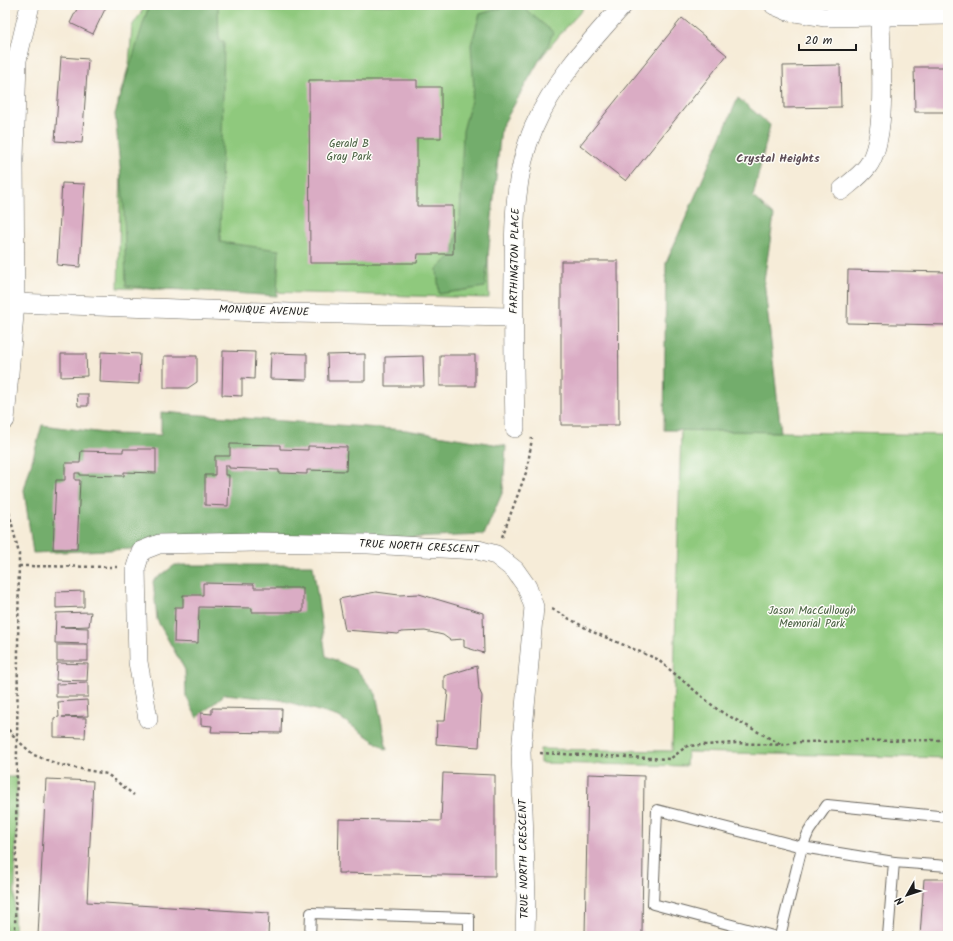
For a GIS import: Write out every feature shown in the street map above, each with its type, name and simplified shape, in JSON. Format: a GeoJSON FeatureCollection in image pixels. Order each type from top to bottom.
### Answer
{"type":"FeatureCollection","features":[{"type":"Feature","properties":{"kind":"street"},"geometry":{"type":"LineString","coordinates":[[5,420],[15,303],[14,159],[17,60],[30,5]]}},
{"type":"Feature","properties":{"kind":"street","name":"FARTHINGTON PLACE"},"geometry":{"type":"LineString","coordinates":[[524,430],[513,317],[515,211],[522,165],[534,127],[555,90],[584,50],[623,5]]}},
{"type":"Feature","properties":{"kind":"street"},"geometry":{"type":"LineString","coordinates":[[774,5],[788,11],[824,17],[948,14]]}},
{"type":"Feature","properties":{"kind":"street"},"geometry":{"type":"LineString","coordinates":[[842,190],[867,166],[877,148],[881,121],[880,16]]}},
{"type":"Feature","properties":{"kind":"street","name":"MONIQUE AVENUE"},"geometry":{"type":"LineString","coordinates":[[15,303],[290,313],[513,317]]}},
{"type":"Feature","properties":{"kind":"street","name":"TRUE NORTH CRESCENT"},"geometry":{"type":"LineString","coordinates":[[148,719],[138,662],[136,567],[141,551],[159,544],[255,542],[368,544],[478,550],[496,555],[507,563],[522,578],[534,607],[521,752],[526,898],[525,936]]}},
{"type":"Feature","properties":{"kind":"lane"},"geometry":{"type":"LineString","coordinates":[[780,936],[802,847],[809,831],[827,806],[948,818]]}},
{"type":"Feature","properties":{"kind":"lane"},"geometry":{"type":"LineString","coordinates":[[772,936],[653,904],[657,810],[802,847],[894,862],[948,866]]}},
{"type":"Feature","properties":{"kind":"lane"},"geometry":{"type":"LineString","coordinates":[[888,936],[894,862]]}},
{"type":"Feature","properties":{"kind":"lane"},"geometry":{"type":"LineString","coordinates":[[310,936],[311,913],[468,918],[469,936]]}},
{"type":"Feature","properties":{"kind":"path"},"geometry":{"type":"LineString","coordinates":[[496,555],[527,470],[531,454],[524,430]]}},
{"type":"Feature","properties":{"kind":"path"},"geometry":{"type":"LineString","coordinates":[[5,494],[19,554],[15,936]]}},
{"type":"Feature","properties":{"kind":"path"},"geometry":{"type":"LineString","coordinates":[[19,566],[136,567]]}},
{"type":"Feature","properties":{"kind":"path"},"geometry":{"type":"LineString","coordinates":[[531,597],[593,632],[657,659],[718,710],[782,746]]}},
{"type":"Feature","properties":{"kind":"path"},"geometry":{"type":"LineString","coordinates":[[5,725],[17,740],[34,755],[60,765],[107,774],[134,795]]}},
{"type":"Feature","properties":{"kind":"path"},"geometry":{"type":"LineString","coordinates":[[521,752],[670,759],[687,746],[736,743],[782,746],[801,742],[939,740],[948,736]]}},
{"type":"Feature","properties":{"kind":"green space","name":"Gerald B Gray Park"},"geometry":{"type":"Polygon","coordinates":[[[146,5],[578,5],[583,9],[534,67],[514,99],[499,134],[488,245],[489,298],[118,288],[121,169],[118,101],[129,65],[132,26],[146,5]]]}},
{"type":"Feature","properties":{"kind":"green space"},"geometry":{"type":"Polygon","coordinates":[[[149,5],[218,5],[219,41],[224,41],[220,242],[279,250],[277,296],[126,286],[124,209],[115,114],[149,5]]]}},
{"type":"Feature","properties":{"kind":"green space"},"geometry":{"type":"Polygon","coordinates":[[[511,5],[520,5],[553,32],[548,45],[501,128],[485,287],[439,294],[437,269],[453,254],[460,218],[463,131],[474,89],[471,45],[480,14],[511,5]]]}},
{"type":"Feature","properties":{"kind":"green space"},"geometry":{"type":"Polygon","coordinates":[[[738,98],[770,125],[753,197],[774,216],[764,280],[781,432],[664,430],[666,263],[738,98]]]}},
{"type":"Feature","properties":{"kind":"green space"},"geometry":{"type":"Polygon","coordinates":[[[161,412],[406,430],[506,446],[503,491],[484,535],[33,553],[24,490],[42,425],[112,434],[161,435],[161,412]]]}},
{"type":"Feature","properties":{"kind":"green space","name":"Jason MacCullough Memorial Park"},"geometry":{"type":"Polygon","coordinates":[[[681,430],[948,435],[948,758],[687,752],[686,766],[540,763],[540,749],[672,751],[681,430]]]}},
{"type":"Feature","properties":{"kind":"green space"},"geometry":{"type":"Polygon","coordinates":[[[175,565],[313,565],[326,656],[357,670],[376,694],[387,750],[339,717],[281,700],[225,694],[197,718],[186,696],[185,670],[157,620],[153,581],[175,565]]]}},
{"type":"Feature","properties":{"kind":"green space"},"geometry":{"type":"Polygon","coordinates":[[[5,777],[17,777],[14,936],[5,936],[5,777]]]}},
{"type":"Feature","properties":{"kind":"building"},"geometry":{"type":"Polygon","coordinates":[[[79,5],[107,5],[93,34],[70,23],[79,5]]]}},
{"type":"Feature","properties":{"kind":"building"},"geometry":{"type":"Polygon","coordinates":[[[682,18],[727,55],[626,181],[580,145],[682,18]]]}},
{"type":"Feature","properties":{"kind":"building"},"geometry":{"type":"Polygon","coordinates":[[[61,57],[88,59],[82,143],[55,141],[61,57]]]}},
{"type":"Feature","properties":{"kind":"building"},"geometry":{"type":"Polygon","coordinates":[[[840,65],[841,107],[784,108],[783,66],[840,65]]]}},
{"type":"Feature","properties":{"kind":"building"},"geometry":{"type":"Polygon","coordinates":[[[914,67],[948,67],[948,112],[915,112],[914,67]]]}},
{"type":"Feature","properties":{"kind":"building"},"geometry":{"type":"Polygon","coordinates":[[[309,80],[417,80],[417,87],[441,87],[441,138],[417,138],[417,206],[453,206],[453,254],[418,254],[417,263],[310,263],[309,80]]]}},
{"type":"Feature","properties":{"kind":"building"},"geometry":{"type":"Polygon","coordinates":[[[62,183],[85,184],[80,267],[57,265],[62,183]]]}},
{"type":"Feature","properties":{"kind":"building"},"geometry":{"type":"Polygon","coordinates":[[[561,261],[618,261],[619,425],[561,425],[561,261]]]}},
{"type":"Feature","properties":{"kind":"building"},"geometry":{"type":"Polygon","coordinates":[[[848,270],[948,272],[948,325],[847,323],[848,270]]]}},
{"type":"Feature","properties":{"kind":"building"},"geometry":{"type":"Polygon","coordinates":[[[223,351],[255,352],[254,379],[242,378],[242,396],[222,395],[223,351]]]}},
{"type":"Feature","properties":{"kind":"building"},"geometry":{"type":"Polygon","coordinates":[[[101,352],[140,354],[139,384],[100,382],[101,352]]]}},
{"type":"Feature","properties":{"kind":"building"},"geometry":{"type":"Polygon","coordinates":[[[271,353],[307,354],[307,380],[270,379],[271,353]]]}},
{"type":"Feature","properties":{"kind":"building"},"geometry":{"type":"Polygon","coordinates":[[[61,354],[86,354],[87,376],[61,377],[61,354]]]}},
{"type":"Feature","properties":{"kind":"building"},"geometry":{"type":"Polygon","coordinates":[[[365,354],[365,381],[328,381],[327,355],[365,354]]]}},
{"type":"Feature","properties":{"kind":"building"},"geometry":{"type":"Polygon","coordinates":[[[440,355],[475,355],[475,386],[440,386],[440,355]]]}},
{"type":"Feature","properties":{"kind":"building"},"geometry":{"type":"Polygon","coordinates":[[[164,356],[197,356],[197,382],[188,388],[164,388],[164,356]]]}},
{"type":"Feature","properties":{"kind":"building"},"geometry":{"type":"Polygon","coordinates":[[[423,356],[424,386],[385,386],[385,357],[423,356]]]}},
{"type":"Feature","properties":{"kind":"building"},"geometry":{"type":"Polygon","coordinates":[[[77,394],[88,394],[88,406],[78,406],[77,394]]]}},
{"type":"Feature","properties":{"kind":"building"},"geometry":{"type":"Polygon","coordinates":[[[230,444],[280,445],[280,449],[308,450],[308,446],[347,447],[346,471],[307,470],[307,474],[279,473],[279,470],[229,468],[229,466],[225,466],[225,475],[229,475],[228,506],[205,505],[205,475],[215,475],[215,456],[230,456],[230,444]]]}},
{"type":"Feature","properties":{"kind":"building"},"geometry":{"type":"Polygon","coordinates":[[[123,449],[156,449],[156,473],[124,472],[124,476],[80,475],[80,473],[75,473],[75,480],[80,480],[77,549],[53,549],[56,480],[65,480],[65,463],[80,463],[81,451],[123,452],[123,449]]]}},
{"type":"Feature","properties":{"kind":"building"},"geometry":{"type":"Polygon","coordinates":[[[203,583],[254,584],[254,588],[303,588],[303,612],[252,612],[252,608],[199,607],[198,643],[174,642],[175,607],[183,607],[183,595],[203,595],[203,583]]]}},
{"type":"Feature","properties":{"kind":"building"},"geometry":{"type":"Polygon","coordinates":[[[84,591],[84,607],[56,608],[56,592],[84,591]]]}},
{"type":"Feature","properties":{"kind":"building"},"geometry":{"type":"Polygon","coordinates":[[[376,592],[399,595],[419,594],[483,613],[484,653],[464,647],[464,639],[450,640],[443,635],[425,631],[401,632],[398,634],[345,630],[339,599],[376,592]]]}},
{"type":"Feature","properties":{"kind":"building"},"geometry":{"type":"Polygon","coordinates":[[[91,612],[89,626],[60,627],[88,628],[88,644],[55,643],[56,613],[91,612]]]}},
{"type":"Feature","properties":{"kind":"building"},"geometry":{"type":"Polygon","coordinates":[[[57,645],[88,645],[88,661],[57,661],[57,645]]]}},
{"type":"Feature","properties":{"kind":"building"},"geometry":{"type":"Polygon","coordinates":[[[57,663],[88,664],[87,681],[56,680],[57,663]]]}},
{"type":"Feature","properties":{"kind":"building"},"geometry":{"type":"Polygon","coordinates":[[[477,666],[479,689],[482,696],[479,747],[436,744],[437,721],[445,721],[448,691],[444,689],[444,676],[477,666]]]}},
{"type":"Feature","properties":{"kind":"building"},"geometry":{"type":"Polygon","coordinates":[[[88,683],[88,697],[56,697],[56,684],[88,683]]]}},
{"type":"Feature","properties":{"kind":"building"},"geometry":{"type":"Polygon","coordinates":[[[87,700],[88,716],[62,717],[86,718],[85,738],[54,737],[54,718],[59,717],[58,702],[87,700]]]}},
{"type":"Feature","properties":{"kind":"building"},"geometry":{"type":"Polygon","coordinates":[[[212,708],[282,709],[281,733],[211,732],[212,726],[201,725],[201,713],[212,714],[212,708]]]}},
{"type":"Feature","properties":{"kind":"building"},"geometry":{"type":"Polygon","coordinates":[[[443,773],[495,775],[495,876],[338,873],[339,819],[441,821],[443,773]]]}},
{"type":"Feature","properties":{"kind":"building"},"geometry":{"type":"Polygon","coordinates":[[[588,774],[644,776],[642,933],[650,936],[585,936],[588,774]]]}},
{"type":"Feature","properties":{"kind":"building"},"geometry":{"type":"Polygon","coordinates":[[[46,779],[93,781],[87,902],[269,913],[268,936],[38,936],[46,779]]]}},
{"type":"Feature","properties":{"kind":"building"},"geometry":{"type":"Polygon","coordinates":[[[924,879],[948,879],[948,936],[920,936],[924,879]]]}},
{"type":"Feature","properties":{"kind":"district","name":"Crystal Heights"},"geometry":{"type":"Point","coordinates":[778,158]}}]}
